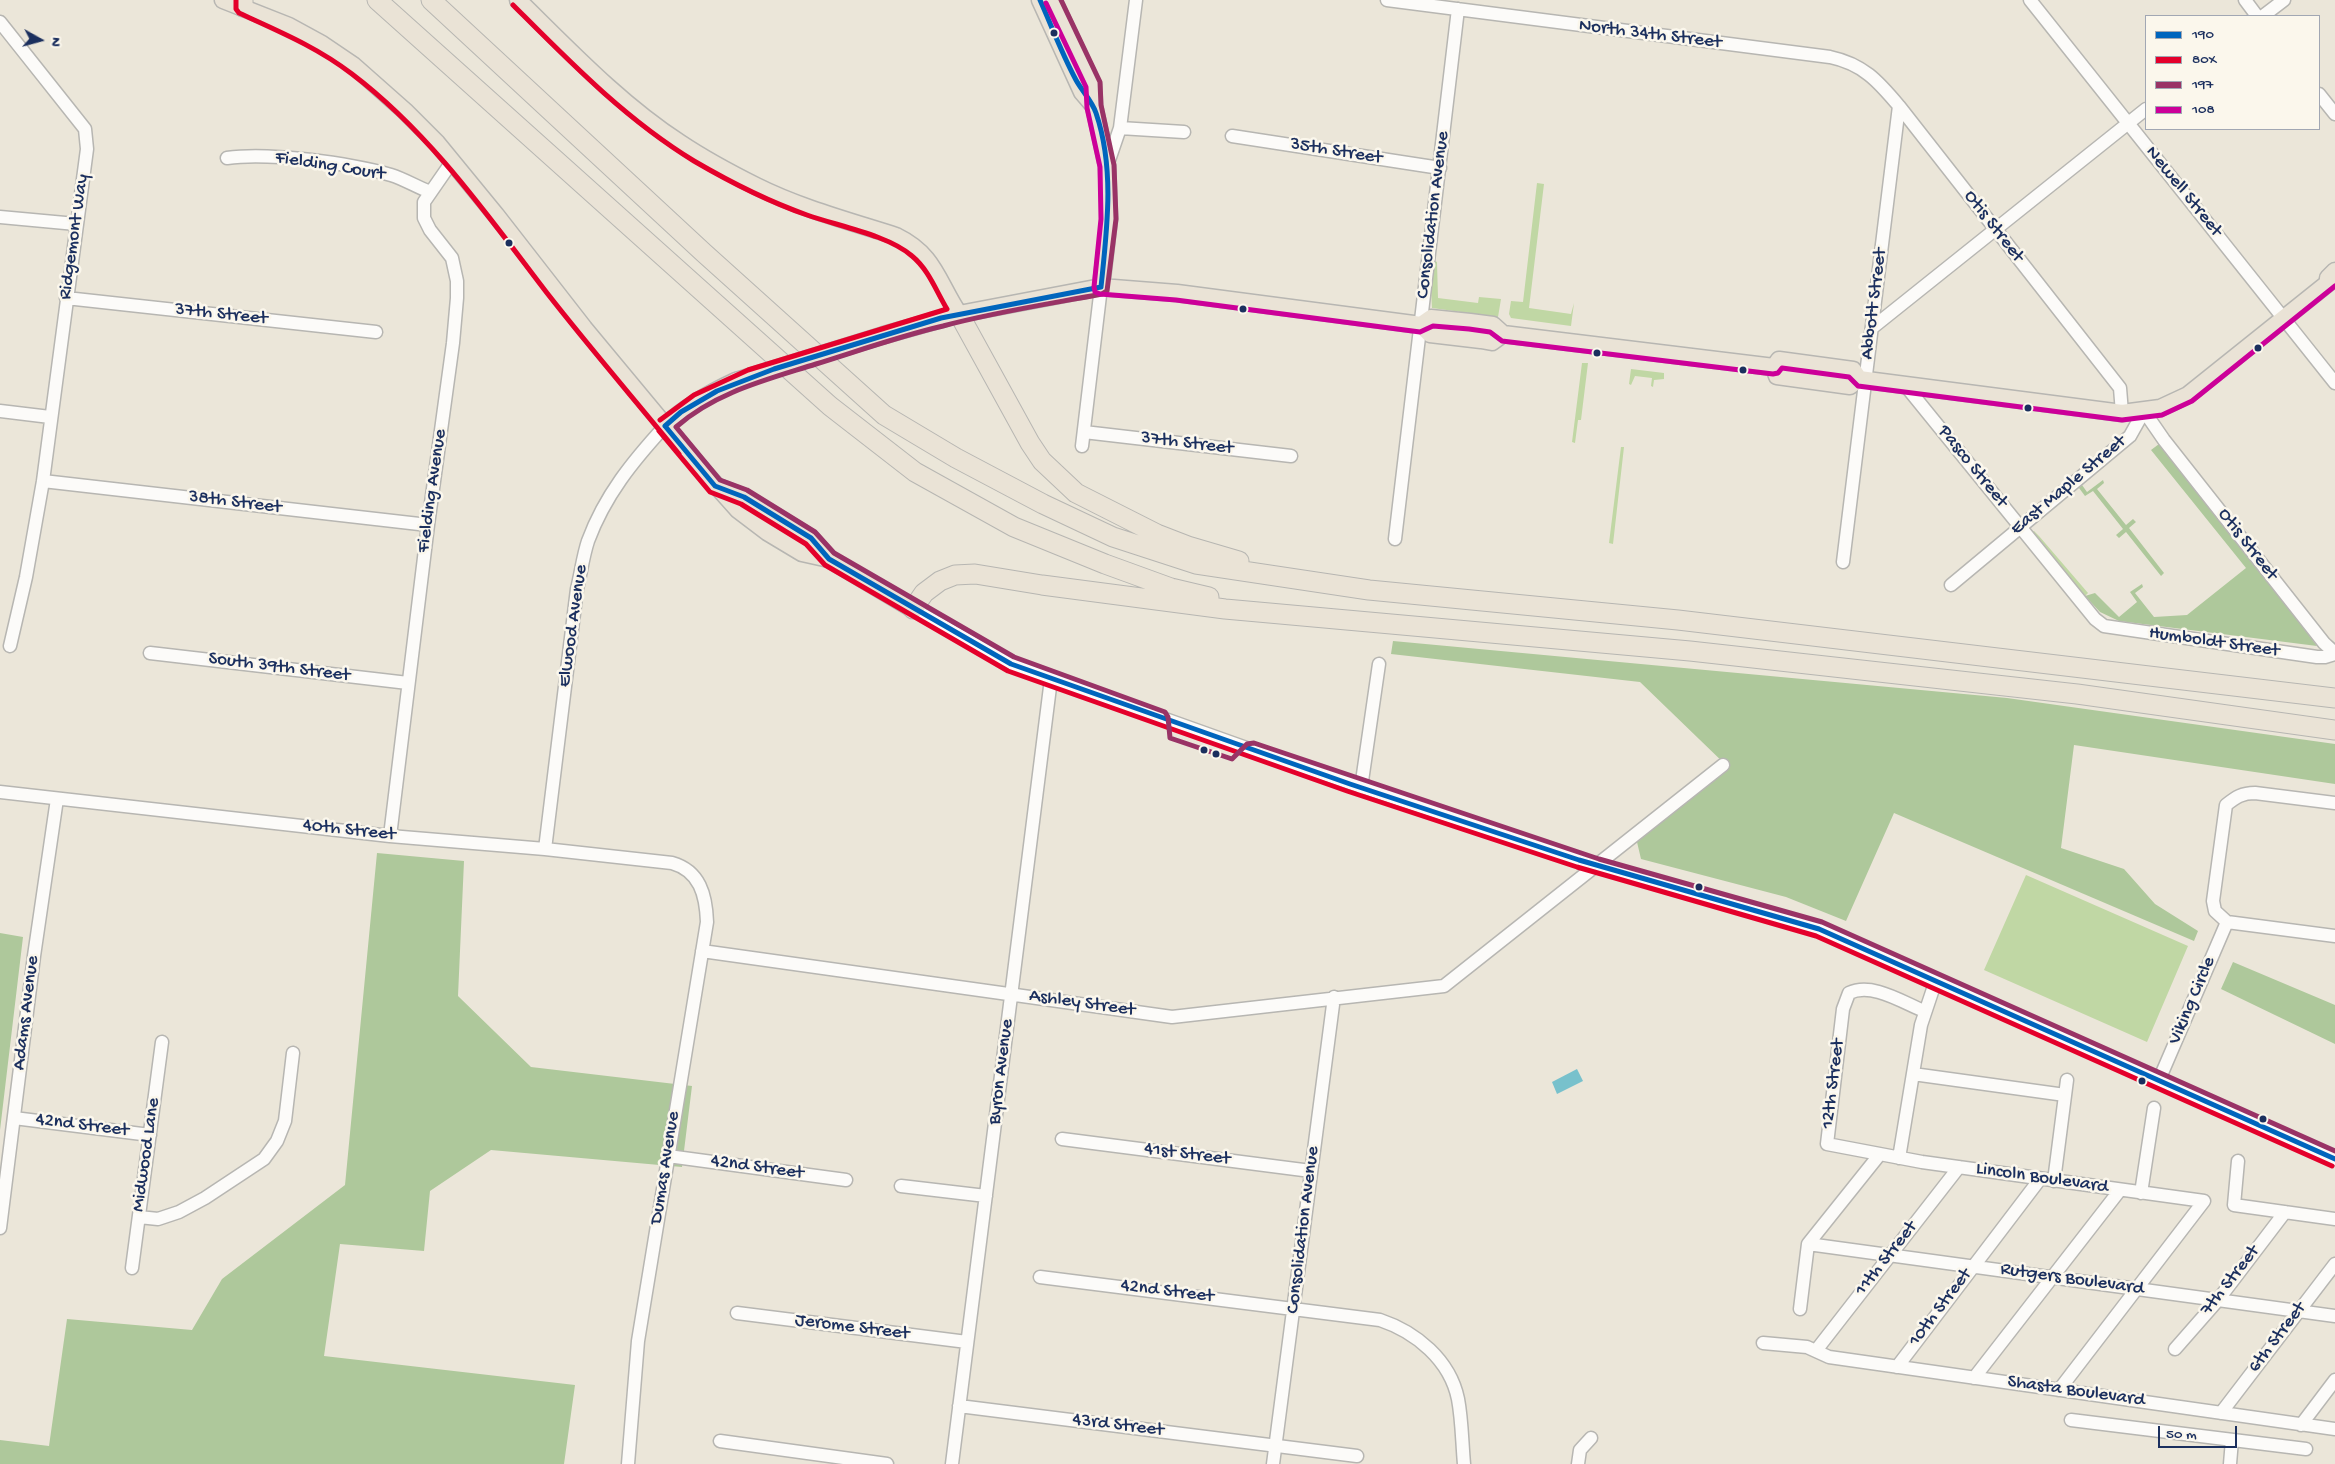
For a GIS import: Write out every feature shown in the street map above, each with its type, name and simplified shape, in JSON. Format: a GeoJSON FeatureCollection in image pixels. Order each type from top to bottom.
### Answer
{"type":"FeatureCollection","features":[{"type":"Feature","properties":{"kind":"highway"},"geometry":{"type":"LineString","coordinates":[[377,0],[830,406],[914,472],[1014,527],[1105,564],[1171,588],[1252,607],[1308,615]]}},
{"type":"Feature","properties":{"kind":"highway"},"geometry":{"type":"LineString","coordinates":[[431,0],[704,253],[884,415],[956,458],[1043,504],[1113,537],[1196,564],[1369,590],[1678,620],[2335,698]]}},
{"type":"Feature","properties":{"kind":"highway"},"geometry":{"type":"LineString","coordinates":[[959,314],[1030,443],[1042,461],[1076,493],[1157,534],[1188,546],[1258,566],[1369,590]]}},
{"type":"Feature","properties":{"kind":"highway"},"geometry":{"type":"LineString","coordinates":[[913,609],[924,593],[940,581],[955,575],[975,574],[1140,599],[1225,609],[1690,651],[2067,692],[2335,730]]}},
{"type":"Feature","properties":{"kind":"main road"},"geometry":{"type":"LineString","coordinates":[[223,0],[243,4],[322,44],[353,65],[405,111],[437,143],[584,328],[715,486],[738,510],[767,532],[802,553],[829,559],[913,609]]}},
{"type":"Feature","properties":{"kind":"main road"},"geometry":{"type":"LineString","coordinates":[[1040,0],[1082,92],[1094,106]]}},
{"type":"Feature","properties":{"kind":"main road"},"geometry":{"type":"LineString","coordinates":[[1053,0],[1093,85],[1094,106],[1107,166],[1108,219],[1101,287]]}},
{"type":"Feature","properties":{"kind":"main road"},"geometry":{"type":"LineString","coordinates":[[521,1],[595,74],[680,144],[757,187],[807,207],[909,242],[932,265],[959,314]]}},
{"type":"Feature","properties":{"kind":"main road"},"geometry":{"type":"LineString","coordinates":[[665,426],[681,411],[701,397],[736,381],[959,314],[1101,287],[1177,293],[1421,325],[1430,334],[1492,342],[1503,334],[1774,367],[1776,376],[1850,386],[1862,380],[2122,413],[2160,408],[2188,395],[2333,280]]}},
{"type":"Feature","properties":{"kind":"street"},"geometry":{"type":"LineString","coordinates":[[1107,166],[1120,128],[1136,0]]}},
{"type":"Feature","properties":{"kind":"street","name":"North 34th Street"},"geometry":{"type":"LineString","coordinates":[[1387,0],[1841,60]]}},
{"type":"Feature","properties":{"kind":"street","name":"Newell Street"},"geometry":{"type":"LineString","coordinates":[[2030,0],[2335,383]]}},
{"type":"Feature","properties":{"kind":"street"},"geometry":{"type":"LineString","coordinates":[[2244,0],[2256,15]]}},
{"type":"Feature","properties":{"kind":"street"},"geometry":{"type":"LineString","coordinates":[[2264,15],[2284,0]]}},
{"type":"Feature","properties":{"kind":"street","name":"Consolidation Avenue"},"geometry":{"type":"LineString","coordinates":[[1395,539],[1458,9]]}},
{"type":"Feature","properties":{"kind":"street","name":"Ridgemont Way"},"geometry":{"type":"LineString","coordinates":[[0,22],[85,129],[87,149],[43,480],[26,577],[10,646]]}},
{"type":"Feature","properties":{"kind":"street","name":"Otis Street"},"geometry":{"type":"LineString","coordinates":[[1841,60],[1859,66],[1874,78],[1899,106],[2120,388],[2122,413]]}},
{"type":"Feature","properties":{"kind":"street"},"geometry":{"type":"LineString","coordinates":[[2320,95],[2335,114]]}},
{"type":"Feature","properties":{"kind":"street","name":"Abbott Street"},"geometry":{"type":"LineString","coordinates":[[1844,562],[1862,380],[1872,328],[1899,106]]}},
{"type":"Feature","properties":{"kind":"street"},"geometry":{"type":"LineString","coordinates":[[1872,328],[2145,111]]}},
{"type":"Feature","properties":{"kind":"street"},"geometry":{"type":"LineString","coordinates":[[1120,128],[1184,132]]}},
{"type":"Feature","properties":{"kind":"street","name":"35th Street"},"geometry":{"type":"LineString","coordinates":[[1232,136],[1440,168]]}},
{"type":"Feature","properties":{"kind":"street","name":"Fielding Court"},"geometry":{"type":"LineString","coordinates":[[227,158],[248,155],[334,164],[392,176],[430,192]]}},
{"type":"Feature","properties":{"kind":"street","name":"Fielding Avenue"},"geometry":{"type":"LineString","coordinates":[[390,836],[428,525],[454,343],[457,281],[452,258],[430,230],[424,218],[424,202],[452,162]]}},
{"type":"Feature","properties":{"kind":"street"},"geometry":{"type":"LineString","coordinates":[[0,217],[76,224]]}},
{"type":"Feature","properties":{"kind":"street"},"geometry":{"type":"LineString","coordinates":[[1082,446],[1101,287]]}},
{"type":"Feature","properties":{"kind":"street","name":"37th Street"},"geometry":{"type":"LineString","coordinates":[[66,298],[376,332]]}},
{"type":"Feature","properties":{"kind":"street","name":"Pasco Street"},"geometry":{"type":"LineString","coordinates":[[1905,385],[2095,619]]}},
{"type":"Feature","properties":{"kind":"street"},"geometry":{"type":"LineString","coordinates":[[0,411],[50,417]]}},
{"type":"Feature","properties":{"kind":"street","name":"Otis Street"},"geometry":{"type":"LineString","coordinates":[[2144,411],[2164,440],[2311,627],[2335,653]]}},
{"type":"Feature","properties":{"kind":"street","name":"East Maple Street"},"geometry":{"type":"LineString","coordinates":[[1951,586],[2130,436],[2144,411]]}},
{"type":"Feature","properties":{"kind":"street","name":"Elwood Avenue"},"geometry":{"type":"LineString","coordinates":[[545,849],[577,589],[584,556],[598,517],[613,488],[628,467],[665,426]]}},
{"type":"Feature","properties":{"kind":"street","name":"37th Street"},"geometry":{"type":"LineString","coordinates":[[1084,432],[1291,456]]}},
{"type":"Feature","properties":{"kind":"street","name":"38th Street"},"geometry":{"type":"LineString","coordinates":[[43,480],[428,525]]}},
{"type":"Feature","properties":{"kind":"street"},"geometry":{"type":"LineString","coordinates":[[913,609],[1011,664],[1051,679],[1361,788],[1597,866],[1820,929],[2335,1158]]}},
{"type":"Feature","properties":{"kind":"street","name":"Humboldt Street"},"geometry":{"type":"LineString","coordinates":[[2095,619],[2104,626],[2119,629],[2325,658],[2335,653]]}},
{"type":"Feature","properties":{"kind":"street","name":"South 39th Street"},"geometry":{"type":"LineString","coordinates":[[150,653],[408,683]]}},
{"type":"Feature","properties":{"kind":"street"},"geometry":{"type":"LineString","coordinates":[[1361,788],[1379,664]]}},
{"type":"Feature","properties":{"kind":"street","name":"Byron Avenue"},"geometry":{"type":"LineString","coordinates":[[952,1464],[1051,679]]}},
{"type":"Feature","properties":{"kind":"street"},"geometry":{"type":"LineString","coordinates":[[1597,866],[1723,765]]}},
{"type":"Feature","properties":{"kind":"street","name":"40th Street"},"geometry":{"type":"LineString","coordinates":[[0,792],[390,836],[545,849],[672,863],[694,875]]}},
{"type":"Feature","properties":{"kind":"street"},"geometry":{"type":"LineString","coordinates":[[2335,803],[2245,793],[2226,805],[2213,901],[2215,911],[2227,922],[2335,936]]}},
{"type":"Feature","properties":{"kind":"street","name":"Adams Avenue"},"geometry":{"type":"LineString","coordinates":[[0,1228],[34,956],[57,799]]}},
{"type":"Feature","properties":{"kind":"street","name":"Ashley Street"},"geometry":{"type":"LineString","coordinates":[[702,951],[1172,1017],[1334,997],[1444,986],[1597,866]]}},
{"type":"Feature","properties":{"kind":"street","name":"Dumas Avenue"},"geometry":{"type":"LineString","coordinates":[[628,1464],[638,1341],[702,951],[706,907],[700,883],[694,875]]}},
{"type":"Feature","properties":{"kind":"street","name":"Viking Circle"},"geometry":{"type":"LineString","coordinates":[[2159,1080],[2227,922]]}},
{"type":"Feature","properties":{"kind":"street"},"geometry":{"type":"LineString","coordinates":[[1899,1158],[1924,1011],[1936,980]]}},
{"type":"Feature","properties":{"kind":"street","name":"12th Street"},"geometry":{"type":"LineString","coordinates":[[1880,1154],[1827,1144],[1844,1009],[1849,992],[1859,988],[1870,990],[1924,1011]]}},
{"type":"Feature","properties":{"kind":"street","name":"Consolidation Avenue"},"geometry":{"type":"LineString","coordinates":[[1273,1464],[1334,997]]}},
{"type":"Feature","properties":{"kind":"street","name":"Midwood Lane"},"geometry":{"type":"LineString","coordinates":[[132,1268],[162,1042]]}},
{"type":"Feature","properties":{"kind":"street"},"geometry":{"type":"LineString","coordinates":[[139,1217],[158,1219],[179,1212],[206,1198],[264,1159],[277,1141],[285,1121],[294,1054]]}},
{"type":"Feature","properties":{"kind":"street"},"geometry":{"type":"LineString","coordinates":[[1913,1074],[2066,1095]]}},
{"type":"Feature","properties":{"kind":"street"},"geometry":{"type":"LineString","coordinates":[[2054,1180],[2067,1080]]}},
{"type":"Feature","properties":{"kind":"street"},"geometry":{"type":"LineString","coordinates":[[2141,1192],[2154,1108]]}},
{"type":"Feature","properties":{"kind":"street","name":"42nd Street"},"geometry":{"type":"LineString","coordinates":[[14,1118],[150,1135]]}},
{"type":"Feature","properties":{"kind":"street","name":"41st Street"},"geometry":{"type":"LineString","coordinates":[[1062,1139],[1311,1171]]}},
{"type":"Feature","properties":{"kind":"street"},"geometry":{"type":"LineString","coordinates":[[1800,1309],[1808,1244],[1880,1154]]}},
{"type":"Feature","properties":{"kind":"street","name":"Lincoln Boulevard"},"geometry":{"type":"LineString","coordinates":[[1880,1154],[2040,1179],[2204,1201],[2136,1289]]}},
{"type":"Feature","properties":{"kind":"street","name":"42nd Street"},"geometry":{"type":"LineString","coordinates":[[668,1156],[846,1180]]}},
{"type":"Feature","properties":{"kind":"street"},"geometry":{"type":"LineString","coordinates":[[2238,1160],[2234,1205],[2335,1219]]}},
{"type":"Feature","properties":{"kind":"street","name":"11th Street"},"geometry":{"type":"LineString","coordinates":[[1818,1352],[1818,1348],[1958,1167]]}},
{"type":"Feature","properties":{"kind":"street","name":"10th Street"},"geometry":{"type":"LineString","coordinates":[[1897,1366],[2040,1179]]}},
{"type":"Feature","properties":{"kind":"street"},"geometry":{"type":"LineString","coordinates":[[901,1186],[986,1196]]}},
{"type":"Feature","properties":{"kind":"street"},"geometry":{"type":"LineString","coordinates":[[1974,1378],[2120,1190]]}},
{"type":"Feature","properties":{"kind":"street","name":"7th Street"},"geometry":{"type":"LineString","coordinates":[[2175,1349],[2218,1300],[2285,1212]]}},
{"type":"Feature","properties":{"kind":"street","name":"Rutgers Boulevard"},"geometry":{"type":"LineString","coordinates":[[1808,1244],[2335,1316]]}},
{"type":"Feature","properties":{"kind":"street","name":"6th Street"},"geometry":{"type":"LineString","coordinates":[[2221,1413],[2335,1264]]}},
{"type":"Feature","properties":{"kind":"street","name":"42nd Street"},"geometry":{"type":"LineString","coordinates":[[1040,1277],[1294,1308],[1380,1320],[1396,1325],[1424,1344],[1447,1371],[1458,1397],[1464,1464]]}},
{"type":"Feature","properties":{"kind":"street"},"geometry":{"type":"LineString","coordinates":[[2059,1390],[2136,1289]]}},
{"type":"Feature","properties":{"kind":"street","name":"Jerome Street"},"geometry":{"type":"LineString","coordinates":[[737,1313],[967,1342]]}},
{"type":"Feature","properties":{"kind":"street","name":"Shasta Boulevard"},"geometry":{"type":"LineString","coordinates":[[1763,1343],[1806,1348],[1829,1357],[2335,1430]]}},
{"type":"Feature","properties":{"kind":"street"},"geometry":{"type":"LineString","coordinates":[[2301,1425],[2335,1380]]}},
{"type":"Feature","properties":{"kind":"street","name":"43rd Street"},"geometry":{"type":"LineString","coordinates":[[959,1406],[1357,1456]]}},
{"type":"Feature","properties":{"kind":"street"},"geometry":{"type":"LineString","coordinates":[[2072,1420],[2306,1449]]}},
{"type":"Feature","properties":{"kind":"street"},"geometry":{"type":"LineString","coordinates":[[1578,1464],[1580,1450],[1591,1438]]}},
{"type":"Feature","properties":{"kind":"street"},"geometry":{"type":"LineString","coordinates":[[2230,1464],[2232,1440]]}},
{"type":"Feature","properties":{"kind":"street"},"geometry":{"type":"LineString","coordinates":[[720,1441],[887,1464]]}},
{"type":"Feature","properties":{"kind":"green space"},"geometry":{"type":"Polygon","coordinates":[[[1537,183],[1544,184],[1529,308],[1571,314],[1574,303],[1571,326],[1511,318],[1509,314],[1511,301],[1523,302],[1537,183]]]}},
{"type":"Feature","properties":{"kind":"green space"},"geometry":{"type":"Polygon","coordinates":[[[1435,261],[1437,262],[1438,298],[1478,303],[1479,297],[1501,299],[1498,317],[1432,308],[1431,289],[1435,261]]]}},
{"type":"Feature","properties":{"kind":"green space"},"geometry":{"type":"Polygon","coordinates":[[[1582,363],[1588,363],[1581,420],[1578,420],[1575,443],[1572,442],[1582,363]]]}},
{"type":"Feature","properties":{"kind":"green space"},"geometry":{"type":"Polygon","coordinates":[[[1631,369],[1664,373],[1664,379],[1654,380],[1653,387],[1651,386],[1652,378],[1635,376],[1631,385],[1629,384],[1631,369]]]}},
{"type":"Feature","properties":{"kind":"green space"},"geometry":{"type":"Polygon","coordinates":[[[2159,444],[2253,560],[2317,646],[2119,621],[2100,612],[2085,596],[2095,593],[2119,617],[2137,602],[2130,592],[2142,584],[2143,587],[2135,593],[2154,617],[2187,615],[2246,568],[2151,450],[2159,444]]]}},
{"type":"Feature","properties":{"kind":"green space"},"geometry":{"type":"Polygon","coordinates":[[[1621,447],[1624,447],[1613,544],[1609,543],[1621,447]]]}},
{"type":"Feature","properties":{"kind":"green space"},"geometry":{"type":"Polygon","coordinates":[[[2103,480],[2104,483],[2097,489],[2126,525],[2133,519],[2136,522],[2129,528],[2164,573],[2161,576],[2126,532],[2119,538],[2116,535],[2123,529],[2093,491],[2085,496],[2079,488],[2082,485],[2087,492],[2103,480]]]}},
{"type":"Feature","properties":{"kind":"green space"},"geometry":{"type":"Polygon","coordinates":[[[2034,531],[2088,593],[2085,596],[2053,561],[2032,532],[2034,531]]]}},
{"type":"Feature","properties":{"kind":"green space"},"geometry":{"type":"Polygon","coordinates":[[[1393,641],[2007,698],[2335,744],[2335,784],[2074,745],[2061,848],[2124,869],[2155,904],[2198,931],[2194,941],[1894,813],[1846,921],[1786,897],[1641,859],[1637,842],[1729,768],[1640,682],[1391,654],[1393,641]]]}},
{"type":"Feature","properties":{"kind":"green space"},"geometry":{"type":"Polygon","coordinates":[[[377,853],[464,861],[458,996],[531,1067],[692,1086],[682,1167],[491,1150],[430,1191],[424,1251],[340,1244],[324,1356],[575,1385],[564,1464],[0,1464],[0,1440],[49,1446],[67,1319],[192,1330],[222,1279],[345,1185],[377,853]]]}},
{"type":"Feature","properties":{"kind":"green space"},"geometry":{"type":"Polygon","coordinates":[[[2026,875],[2188,946],[2147,1042],[1984,970],[2026,875]]]}},
{"type":"Feature","properties":{"kind":"green space"},"geometry":{"type":"Polygon","coordinates":[[[0,933],[23,937],[0,1130],[0,933]]]}},
{"type":"Feature","properties":{"kind":"green space"},"geometry":{"type":"Polygon","coordinates":[[[2233,962],[2335,1005],[2335,1044],[2221,989],[2233,962]]]}},
{"type":"Feature","properties":{"kind":"water"},"geometry":{"type":"Polygon","coordinates":[[[1577,1069],[1583,1081],[1557,1094],[1552,1082],[1577,1069]]]}},
{"type":"Feature","properties":{"kind":"transit line","name":"80X"},"geometry":{"type":"LineString","coordinates":[[236,0],[236,9],[239,13],[297,40],[339,64],[407,122],[480,205],[563,313],[679,454]]}},
{"type":"Feature","properties":{"kind":"transit line","name":"190"},"geometry":{"type":"LineString","coordinates":[[1040,0],[1071,70],[1096,113],[1102,134],[1108,177],[1108,199],[1101,287]]}},
{"type":"Feature","properties":{"kind":"transit line","name":"197"},"geometry":{"type":"LineString","coordinates":[[1061,0],[1100,82],[1101,105],[1114,165],[1116,219],[1107,291],[1102,294],[982,316],[911,334],[760,382],[725,396],[691,415],[676,427],[720,480],[747,490],[815,532],[834,553],[1014,657],[1165,712],[1168,717],[1170,738],[1232,759],[1247,744],[1254,743],[1599,859],[1822,922],[2335,1151]]}},
{"type":"Feature","properties":{"kind":"transit line","name":"108"},"geometry":{"type":"LineString","coordinates":[[1046,3],[1086,87],[1087,108],[1100,167],[1101,219],[1094,287],[1095,292],[1100,294],[1176,300],[1420,332],[1433,326],[1469,329],[1490,332],[1502,341],[1773,374],[1778,373],[1782,368],[1849,377],[1858,386],[2122,420],[2162,415],[2192,401],[2335,286]]}},
{"type":"Feature","properties":{"kind":"transit line","name":"80X"},"geometry":{"type":"LineString","coordinates":[[513,5],[621,108],[669,145],[735,184],[792,210],[862,232],[890,242],[902,249],[912,256],[923,268],[947,309],[748,370],[694,395],[660,420]]}},
{"type":"Feature","properties":{"kind":"transit line","name":"190"},"geometry":{"type":"LineString","coordinates":[[665,426],[681,412],[717,391],[774,369],[941,318],[1101,287]]}},
{"type":"Feature","properties":{"kind":"transit line","name":"190"},"geometry":{"type":"LineString","coordinates":[[665,426],[715,486],[744,497],[811,538],[829,559],[1011,664],[1350,784],[1579,860],[1819,929],[2335,1159]]}},
{"type":"Feature","properties":{"kind":"transit line","name":"80X"},"geometry":{"type":"LineString","coordinates":[[659,431],[710,492],[741,504],[806,544],[825,565],[1008,671],[1347,791],[1577,867],[1816,936],[2332,1166]]}}]}
